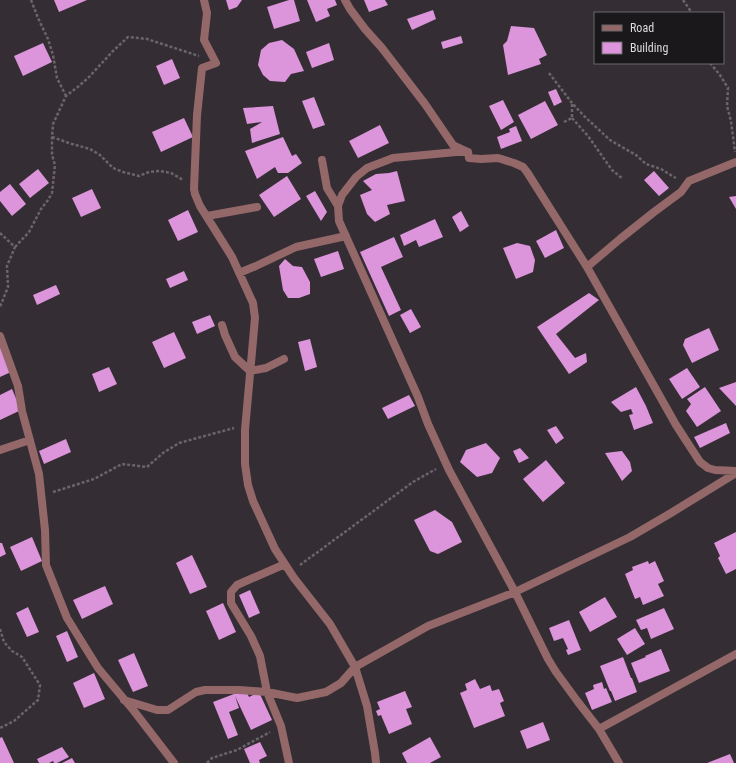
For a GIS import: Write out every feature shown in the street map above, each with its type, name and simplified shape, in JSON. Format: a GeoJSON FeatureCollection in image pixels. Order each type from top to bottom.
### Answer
{"type":"FeatureCollection","features":[{"type":"Feature","properties":{"kind":"street"},"geometry":{"type":"LineString","coordinates":[[204,0],[207,13],[204,40],[216,62],[202,68],[197,115],[194,189],[198,201],[232,257],[253,303],[255,318],[246,424],[245,464],[248,485],[260,518],[275,549],[290,573],[330,624],[355,667],[367,706],[376,763]]}},
{"type":"Feature","properties":{"kind":"street"},"geometry":{"type":"LineString","coordinates":[[345,0],[365,29],[382,48],[425,104],[453,146],[468,152]]}},
{"type":"Feature","properties":{"kind":"street"},"geometry":{"type":"LineString","coordinates":[[468,152],[393,158],[367,168],[356,177],[342,195],[338,206],[339,221],[377,303],[395,348],[418,397],[428,424],[463,497],[515,592],[548,659],[578,702],[600,729],[619,763]]}},
{"type":"Feature","properties":{"kind":"street"},"geometry":{"type":"LineString","coordinates":[[468,152],[469,158],[498,158],[523,167],[587,267],[676,425],[700,462],[708,468],[715,470],[736,472]]}},
{"type":"Feature","properties":{"kind":"street"},"geometry":{"type":"LineString","coordinates":[[322,160],[327,188],[338,206]]}},
{"type":"Feature","properties":{"kind":"street"},"geometry":{"type":"LineString","coordinates":[[587,267],[620,238],[681,192],[688,182],[736,162]]}},
{"type":"Feature","properties":{"kind":"street"},"geometry":{"type":"LineString","coordinates":[[207,216],[257,207]]}},
{"type":"Feature","properties":{"kind":"street"},"geometry":{"type":"LineString","coordinates":[[239,273],[296,247],[346,236]]}},
{"type":"Feature","properties":{"kind":"street"},"geometry":{"type":"LineString","coordinates":[[222,325],[235,357],[250,371]]}},
{"type":"Feature","properties":{"kind":"street"},"geometry":{"type":"LineString","coordinates":[[0,336],[18,386],[22,411],[39,474],[45,530],[46,565],[67,618],[98,668],[134,711],[174,763]]}},
{"type":"Feature","properties":{"kind":"street"},"geometry":{"type":"LineString","coordinates":[[250,371],[266,368],[284,359]]}},
{"type":"Feature","properties":{"kind":"street"},"geometry":{"type":"LineString","coordinates":[[0,450],[30,440]]}},
{"type":"Feature","properties":{"kind":"street"},"geometry":{"type":"LineString","coordinates":[[124,700],[158,710],[168,710],[196,692],[205,690],[267,692],[297,698],[326,692],[341,682],[355,667],[428,626],[515,592],[630,537],[736,472]]}},
{"type":"Feature","properties":{"kind":"street"},"geometry":{"type":"LineString","coordinates":[[285,564],[237,585],[231,592],[232,603],[251,636],[260,656],[267,692],[281,726],[289,763]]}},
{"type":"Feature","properties":{"kind":"street"},"geometry":{"type":"LineString","coordinates":[[600,729],[736,654]]}},
{"type":"Feature","properties":{"kind":"path"},"geometry":{"type":"LineString","coordinates":[[31,0],[48,39],[53,55],[57,78],[66,96]]}},
{"type":"Feature","properties":{"kind":"path"},"geometry":{"type":"LineString","coordinates":[[683,0],[691,12]]}},
{"type":"Feature","properties":{"kind":"path"},"geometry":{"type":"LineString","coordinates":[[0,307],[8,287],[7,266],[15,247],[29,232],[41,209],[52,193],[55,165],[52,155],[53,124],[66,96],[89,77],[128,37],[147,39],[216,62]]}},
{"type":"Feature","properties":{"kind":"path"},"geometry":{"type":"LineString","coordinates":[[711,64],[728,88],[727,106],[731,121],[736,156]]}},
{"type":"Feature","properties":{"kind":"path"},"geometry":{"type":"LineString","coordinates":[[549,73],[572,103],[610,140],[636,155],[646,164],[661,169],[674,177],[688,182]]}},
{"type":"Feature","properties":{"kind":"path"},"geometry":{"type":"LineString","coordinates":[[572,103],[572,118],[588,136],[612,170],[623,179]]}},
{"type":"Feature","properties":{"kind":"path"},"geometry":{"type":"LineString","coordinates":[[564,122],[572,118]]}},
{"type":"Feature","properties":{"kind":"path"},"geometry":{"type":"LineString","coordinates":[[52,137],[90,149],[100,155],[113,168],[122,172],[139,176],[149,172],[160,171],[171,173],[194,189]]}},
{"type":"Feature","properties":{"kind":"path"},"geometry":{"type":"LineString","coordinates":[[0,233],[15,247]]}},
{"type":"Feature","properties":{"kind":"path"},"geometry":{"type":"LineString","coordinates":[[42,495],[94,479],[122,464],[147,467],[163,453],[179,443],[246,424]]}},
{"type":"Feature","properties":{"kind":"path"},"geometry":{"type":"LineString","coordinates":[[290,573],[413,482],[446,463]]}},
{"type":"Feature","properties":{"kind":"path"},"geometry":{"type":"LineString","coordinates":[[0,629],[4,642],[12,651],[22,657],[40,685],[38,700],[14,721],[0,728]]}},
{"type":"Feature","properties":{"kind":"path"},"geometry":{"type":"LineString","coordinates":[[207,763],[212,758],[237,750],[281,726]]}},
{"type":"Feature","properties":{"kind":"building"},"geometry":{"type":"Polygon","coordinates":[[[54,0],[87,0],[59,12],[54,0]]]}},
{"type":"Feature","properties":{"kind":"building"},"geometry":{"type":"Polygon","coordinates":[[[226,0],[242,0],[237,7],[229,10],[226,0]]]}},
{"type":"Feature","properties":{"kind":"building"},"geometry":{"type":"Polygon","coordinates":[[[289,0],[294,0],[300,21],[274,29],[267,7],[289,0]]]}},
{"type":"Feature","properties":{"kind":"building"},"geometry":{"type":"Polygon","coordinates":[[[307,0],[335,0],[337,5],[327,9],[330,16],[316,22],[307,0]]]}},
{"type":"Feature","properties":{"kind":"building"},"geometry":{"type":"Polygon","coordinates":[[[364,0],[385,0],[388,5],[369,12],[364,0]]]}},
{"type":"Feature","properties":{"kind":"building"},"geometry":{"type":"Polygon","coordinates":[[[433,10],[436,19],[412,30],[407,19],[433,10]]]}},
{"type":"Feature","properties":{"kind":"building"},"geometry":{"type":"Polygon","coordinates":[[[511,26],[534,28],[547,55],[539,59],[541,64],[508,75],[503,45],[507,41],[511,26]]]}},
{"type":"Feature","properties":{"kind":"building"},"geometry":{"type":"Polygon","coordinates":[[[461,36],[463,43],[443,49],[441,42],[461,36]]]}},
{"type":"Feature","properties":{"kind":"building"},"geometry":{"type":"Polygon","coordinates":[[[282,40],[294,49],[304,71],[291,74],[285,82],[270,81],[263,75],[258,65],[261,50],[269,43],[282,40]]]}},
{"type":"Feature","properties":{"kind":"building"},"geometry":{"type":"Polygon","coordinates":[[[43,43],[52,62],[23,76],[14,56],[43,43]]]}},
{"type":"Feature","properties":{"kind":"building"},"geometry":{"type":"Polygon","coordinates":[[[329,43],[334,60],[312,68],[306,52],[329,43]]]}},
{"type":"Feature","properties":{"kind":"building"},"geometry":{"type":"Polygon","coordinates":[[[172,59],[180,78],[164,85],[156,66],[172,59]]]}},
{"type":"Feature","properties":{"kind":"building"},"geometry":{"type":"Polygon","coordinates":[[[556,89],[562,102],[554,106],[548,92],[556,89]]]}},
{"type":"Feature","properties":{"kind":"building"},"geometry":{"type":"Polygon","coordinates":[[[314,97],[325,125],[313,129],[302,101],[314,97]]]}},
{"type":"Feature","properties":{"kind":"building"},"geometry":{"type":"Polygon","coordinates":[[[503,100],[514,122],[501,130],[489,106],[503,100]]]}},
{"type":"Feature","properties":{"kind":"building"},"geometry":{"type":"Polygon","coordinates":[[[545,101],[558,125],[531,139],[518,115],[545,101]]]}},
{"type":"Feature","properties":{"kind":"building"},"geometry":{"type":"Polygon","coordinates":[[[273,106],[280,134],[252,143],[250,129],[262,122],[247,124],[243,108],[273,106]]]}},
{"type":"Feature","properties":{"kind":"building"},"geometry":{"type":"Polygon","coordinates":[[[184,118],[193,137],[161,152],[152,132],[184,118]]]}},
{"type":"Feature","properties":{"kind":"building"},"geometry":{"type":"Polygon","coordinates":[[[380,125],[389,143],[358,158],[349,141],[380,125]]]}},
{"type":"Feature","properties":{"kind":"building"},"geometry":{"type":"Polygon","coordinates":[[[516,126],[522,141],[501,149],[497,137],[510,132],[509,129],[516,126]]]}},
{"type":"Feature","properties":{"kind":"building"},"geometry":{"type":"Polygon","coordinates":[[[283,137],[292,156],[296,154],[302,163],[288,173],[278,173],[275,167],[257,179],[245,151],[283,137]]]}},
{"type":"Feature","properties":{"kind":"building"},"geometry":{"type":"Polygon","coordinates":[[[38,169],[49,183],[30,198],[19,184],[38,169]]]}},
{"type":"Feature","properties":{"kind":"building"},"geometry":{"type":"Polygon","coordinates":[[[397,171],[405,201],[387,205],[390,214],[375,222],[367,214],[360,195],[372,190],[363,181],[376,174],[397,171]]]}},
{"type":"Feature","properties":{"kind":"building"},"geometry":{"type":"Polygon","coordinates":[[[654,171],[669,188],[659,196],[644,180],[654,171]]]}},
{"type":"Feature","properties":{"kind":"building"},"geometry":{"type":"Polygon","coordinates":[[[287,176],[301,199],[274,217],[259,195],[287,176]]]}},
{"type":"Feature","properties":{"kind":"building"},"geometry":{"type":"Polygon","coordinates":[[[10,184],[26,204],[12,216],[0,201],[0,192],[10,184]]]}},
{"type":"Feature","properties":{"kind":"building"},"geometry":{"type":"Polygon","coordinates":[[[92,189],[101,208],[81,217],[72,198],[92,189]]]}},
{"type":"Feature","properties":{"kind":"building"},"geometry":{"type":"Polygon","coordinates":[[[315,191],[327,212],[321,221],[306,196],[315,191]]]}},
{"type":"Feature","properties":{"kind":"building"},"geometry":{"type":"Polygon","coordinates":[[[736,196],[736,209],[729,197],[736,196]]]}},
{"type":"Feature","properties":{"kind":"building"},"geometry":{"type":"Polygon","coordinates":[[[188,210],[198,232],[178,241],[168,220],[188,210]]]}},
{"type":"Feature","properties":{"kind":"building"},"geometry":{"type":"Polygon","coordinates":[[[461,211],[469,226],[460,232],[452,217],[461,211]]]}},
{"type":"Feature","properties":{"kind":"building"},"geometry":{"type":"Polygon","coordinates":[[[435,219],[443,237],[419,247],[416,240],[404,246],[400,235],[435,219]]]}},
{"type":"Feature","properties":{"kind":"building"},"geometry":{"type":"Polygon","coordinates":[[[556,230],[564,248],[545,258],[536,241],[556,230]]]}},
{"type":"Feature","properties":{"kind":"building"},"geometry":{"type":"Polygon","coordinates":[[[394,237],[403,257],[381,267],[401,310],[389,316],[360,252],[394,237]]]}},
{"type":"Feature","properties":{"kind":"building"},"geometry":{"type":"Polygon","coordinates":[[[517,243],[530,246],[535,260],[533,272],[516,279],[503,248],[517,243]]]}},
{"type":"Feature","properties":{"kind":"building"},"geometry":{"type":"Polygon","coordinates":[[[338,251],[344,269],[321,277],[314,259],[338,251]]]}},
{"type":"Feature","properties":{"kind":"building"},"geometry":{"type":"Polygon","coordinates":[[[285,259],[293,266],[302,267],[310,282],[310,294],[299,298],[288,298],[283,290],[279,266],[285,259]]]}},
{"type":"Feature","properties":{"kind":"building"},"geometry":{"type":"Polygon","coordinates":[[[184,271],[188,280],[170,288],[166,279],[184,271]]]}},
{"type":"Feature","properties":{"kind":"building"},"geometry":{"type":"Polygon","coordinates":[[[56,285],[60,294],[37,305],[33,295],[56,285]]]}},
{"type":"Feature","properties":{"kind":"building"},"geometry":{"type":"Polygon","coordinates":[[[589,293],[599,300],[556,334],[575,358],[586,353],[587,362],[569,374],[537,327],[589,293]]]}},
{"type":"Feature","properties":{"kind":"building"},"geometry":{"type":"Polygon","coordinates":[[[411,309],[421,327],[410,333],[400,315],[411,309]]]}},
{"type":"Feature","properties":{"kind":"building"},"geometry":{"type":"Polygon","coordinates":[[[210,315],[215,326],[197,334],[192,322],[210,315]]]}},
{"type":"Feature","properties":{"kind":"building"},"geometry":{"type":"Polygon","coordinates":[[[709,328],[719,350],[692,363],[683,345],[685,339],[709,328]]]}},
{"type":"Feature","properties":{"kind":"building"},"geometry":{"type":"Polygon","coordinates":[[[174,332],[186,358],[164,368],[152,342],[174,332]]]}},
{"type":"Feature","properties":{"kind":"building"},"geometry":{"type":"Polygon","coordinates":[[[310,339],[317,367],[305,371],[298,342],[310,339]]]}},
{"type":"Feature","properties":{"kind":"building"},"geometry":{"type":"Polygon","coordinates":[[[0,346],[11,372],[0,377],[0,346]]]}},
{"type":"Feature","properties":{"kind":"building"},"geometry":{"type":"Polygon","coordinates":[[[109,367],[117,384],[99,392],[92,374],[109,367]]]}},
{"type":"Feature","properties":{"kind":"building"},"geometry":{"type":"Polygon","coordinates":[[[687,368],[700,387],[682,399],[669,379],[687,368]]]}},
{"type":"Feature","properties":{"kind":"building"},"geometry":{"type":"Polygon","coordinates":[[[736,382],[736,406],[719,388],[736,382]]]}},
{"type":"Feature","properties":{"kind":"building"},"geometry":{"type":"Polygon","coordinates":[[[636,387],[653,423],[634,430],[629,415],[633,414],[631,409],[621,412],[611,402],[636,387]]]}},
{"type":"Feature","properties":{"kind":"building"},"geometry":{"type":"Polygon","coordinates":[[[705,387],[721,411],[697,427],[686,411],[691,404],[687,399],[705,387]]]}},
{"type":"Feature","properties":{"kind":"building"},"geometry":{"type":"Polygon","coordinates":[[[12,389],[21,410],[0,420],[0,395],[12,389]]]}},
{"type":"Feature","properties":{"kind":"building"},"geometry":{"type":"Polygon","coordinates":[[[409,395],[415,406],[388,419],[382,408],[409,395]]]}},
{"type":"Feature","properties":{"kind":"building"},"geometry":{"type":"Polygon","coordinates":[[[726,423],[730,433],[700,448],[694,437],[726,423]]]}},
{"type":"Feature","properties":{"kind":"building"},"geometry":{"type":"Polygon","coordinates":[[[556,426],[564,438],[556,444],[547,430],[556,426]]]}},
{"type":"Feature","properties":{"kind":"building"},"geometry":{"type":"Polygon","coordinates":[[[66,439],[71,452],[44,464],[39,451],[66,439]]]}},
{"type":"Feature","properties":{"kind":"building"},"geometry":{"type":"Polygon","coordinates":[[[486,443],[500,458],[492,473],[477,477],[460,462],[466,450],[486,443]]]}},
{"type":"Feature","properties":{"kind":"building"},"geometry":{"type":"Polygon","coordinates":[[[520,448],[529,458],[519,463],[513,451],[520,448]]]}},
{"type":"Feature","properties":{"kind":"building"},"geometry":{"type":"Polygon","coordinates":[[[622,451],[630,462],[632,471],[622,481],[605,453],[622,451]]]}},
{"type":"Feature","properties":{"kind":"building"},"geometry":{"type":"Polygon","coordinates":[[[546,460],[565,483],[543,502],[523,479],[546,460]]]}},
{"type":"Feature","properties":{"kind":"building"},"geometry":{"type":"Polygon","coordinates":[[[435,510],[452,522],[462,542],[438,554],[430,551],[414,520],[435,510]]]}},
{"type":"Feature","properties":{"kind":"building"},"geometry":{"type":"Polygon","coordinates":[[[736,532],[736,569],[726,574],[718,558],[720,556],[714,543],[736,532]]]}},
{"type":"Feature","properties":{"kind":"building"},"geometry":{"type":"Polygon","coordinates":[[[32,537],[42,561],[21,571],[10,547],[32,537]]]}},
{"type":"Feature","properties":{"kind":"building"},"geometry":{"type":"Polygon","coordinates":[[[0,543],[2,543],[6,554],[0,557],[0,543]]]}},
{"type":"Feature","properties":{"kind":"building"},"geometry":{"type":"Polygon","coordinates":[[[192,555],[207,587],[190,594],[176,563],[192,555]]]}},
{"type":"Feature","properties":{"kind":"building"},"geometry":{"type":"Polygon","coordinates":[[[648,561],[649,564],[655,561],[664,581],[658,584],[664,596],[643,605],[640,597],[635,599],[625,574],[633,570],[632,567],[648,561]]]}},
{"type":"Feature","properties":{"kind":"building"},"geometry":{"type":"Polygon","coordinates":[[[105,586],[113,604],[82,619],[73,600],[105,586]]]}},
{"type":"Feature","properties":{"kind":"building"},"geometry":{"type":"Polygon","coordinates":[[[250,590],[260,613],[249,618],[239,595],[250,590]]]}},
{"type":"Feature","properties":{"kind":"building"},"geometry":{"type":"Polygon","coordinates":[[[605,597],[617,617],[590,632],[579,612],[605,597]]]}},
{"type":"Feature","properties":{"kind":"building"},"geometry":{"type":"Polygon","coordinates":[[[223,603],[236,632],[219,640],[206,611],[223,603]]]}},
{"type":"Feature","properties":{"kind":"building"},"geometry":{"type":"Polygon","coordinates":[[[28,607],[39,632],[27,637],[16,613],[28,607]]]}},
{"type":"Feature","properties":{"kind":"building"},"geometry":{"type":"Polygon","coordinates":[[[664,608],[674,629],[651,639],[647,628],[641,630],[636,620],[664,608]]]}},
{"type":"Feature","properties":{"kind":"building"},"geometry":{"type":"Polygon","coordinates":[[[569,620],[581,650],[568,655],[566,650],[568,649],[563,638],[554,641],[549,628],[569,620]]]}},
{"type":"Feature","properties":{"kind":"building"},"geometry":{"type":"Polygon","coordinates":[[[635,628],[645,644],[627,655],[617,639],[635,628]]]}},
{"type":"Feature","properties":{"kind":"building"},"geometry":{"type":"Polygon","coordinates":[[[67,631],[78,657],[67,662],[56,636],[67,631]]]}},
{"type":"Feature","properties":{"kind":"building"},"geometry":{"type":"Polygon","coordinates":[[[661,649],[670,671],[639,683],[631,663],[661,649]]]}},
{"type":"Feature","properties":{"kind":"building"},"geometry":{"type":"Polygon","coordinates":[[[134,653],[148,686],[133,692],[118,660],[134,653]]]}},
{"type":"Feature","properties":{"kind":"building"},"geometry":{"type":"Polygon","coordinates":[[[623,657],[637,692],[615,701],[600,666],[623,657]]]}},
{"type":"Feature","properties":{"kind":"building"},"geometry":{"type":"Polygon","coordinates":[[[94,673],[105,699],[84,708],[73,683],[94,673]]]}},
{"type":"Feature","properties":{"kind":"building"},"geometry":{"type":"Polygon","coordinates":[[[475,679],[480,689],[490,685],[492,691],[499,689],[504,701],[500,703],[505,716],[474,728],[460,693],[467,690],[465,684],[475,679]]]}},
{"type":"Feature","properties":{"kind":"building"},"geometry":{"type":"Polygon","coordinates":[[[602,682],[604,689],[606,688],[612,702],[592,710],[585,693],[594,689],[593,685],[602,682]]]}},
{"type":"Feature","properties":{"kind":"building"},"geometry":{"type":"Polygon","coordinates":[[[245,689],[249,697],[259,692],[272,720],[251,730],[235,696],[239,708],[229,712],[238,735],[228,739],[213,702],[245,689]]]}},
{"type":"Feature","properties":{"kind":"building"},"geometry":{"type":"Polygon","coordinates":[[[405,691],[412,707],[406,709],[412,724],[389,734],[381,715],[378,716],[376,711],[380,709],[377,702],[405,691]]]}},
{"type":"Feature","properties":{"kind":"building"},"geometry":{"type":"Polygon","coordinates":[[[543,722],[550,740],[527,749],[520,731],[543,722]]]}},
{"type":"Feature","properties":{"kind":"building"},"geometry":{"type":"Polygon","coordinates":[[[2,737],[14,763],[0,763],[0,738],[2,737]]]}},
{"type":"Feature","properties":{"kind":"building"},"geometry":{"type":"Polygon","coordinates":[[[430,737],[441,757],[430,763],[407,763],[402,753],[430,737]]]}},
{"type":"Feature","properties":{"kind":"building"},"geometry":{"type":"Polygon","coordinates":[[[260,742],[267,756],[259,760],[260,763],[250,763],[244,749],[260,742]]]}},
{"type":"Feature","properties":{"kind":"building"},"geometry":{"type":"Polygon","coordinates":[[[62,747],[69,757],[57,763],[54,763],[53,761],[49,763],[39,763],[37,759],[62,747]]]}},
{"type":"Feature","properties":{"kind":"building"},"geometry":{"type":"Polygon","coordinates":[[[730,754],[734,763],[707,763],[730,754]]]}},
{"type":"Feature","properties":{"kind":"building"},"geometry":{"type":"Polygon","coordinates":[[[72,758],[75,763],[62,763],[72,758]]]}}]}
